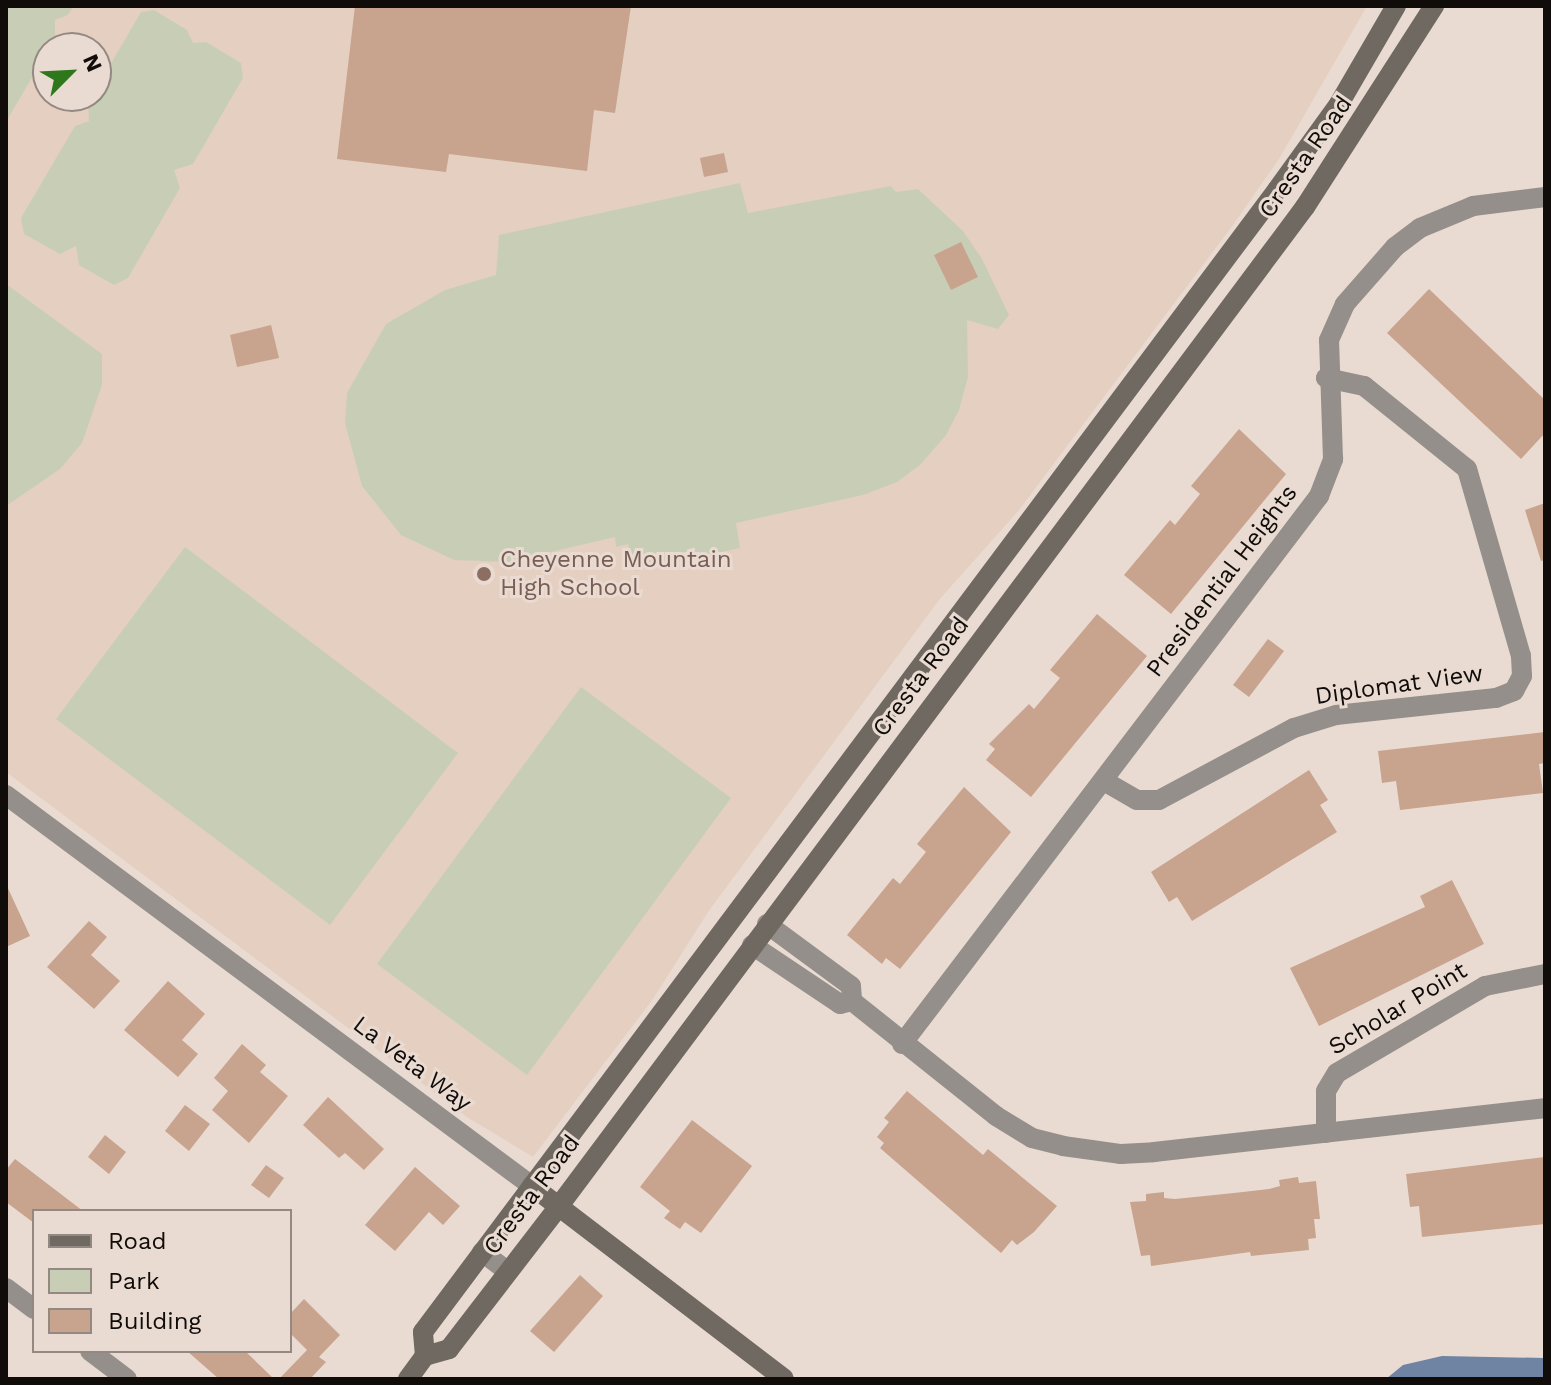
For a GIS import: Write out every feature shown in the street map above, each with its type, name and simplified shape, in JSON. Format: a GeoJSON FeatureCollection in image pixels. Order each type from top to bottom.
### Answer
{"type":"FeatureCollection","features":[{"type":"Feature","properties":{"kind":"main road","name":"Cresta Road"},"geometry":{"type":"LineString","coordinates":[[425,1356],[423,1332],[1277,190],[1346,93],[1396,6]]}},
{"type":"Feature","properties":{"kind":"main road","name":"Cresta Road"},"geometry":{"type":"LineString","coordinates":[[408,1379],[425,1356],[449,1349],[559,1206],[1305,207],[1434,6]]}},
{"type":"Feature","properties":{"kind":"main road","name":"La Veta Way"},"geometry":{"type":"LineString","coordinates":[[532,1186],[784,1379]]}},
{"type":"Feature","properties":{"kind":"street","name":"Presidential Heights"},"geometry":{"type":"LineString","coordinates":[[902,1044],[1319,496],[1333,459],[1326,378],[1334,321],[1395,247],[1420,228],[1473,206],[1545,197]]}},
{"type":"Feature","properties":{"kind":"street","name":"Diplomat View"},"geometry":{"type":"LineString","coordinates":[[1104,781],[1137,800],[1159,800],[1294,728],[1336,715],[1496,698],[1514,691],[1522,676],[1521,656],[1467,469],[1364,386],[1326,378]]}},
{"type":"Feature","properties":{"kind":"street","name":"La Veta Way"},"geometry":{"type":"LineString","coordinates":[[6,795],[532,1186]]}},
{"type":"Feature","properties":{"kind":"street"},"geometry":{"type":"LineString","coordinates":[[767,924],[851,986],[852,1001],[902,1044],[1032,1138],[1077,1149],[1154,1152],[1545,1108]]}},
{"type":"Feature","properties":{"kind":"street"},"geometry":{"type":"LineString","coordinates":[[752,945],[840,1004],[852,1001]]}},
{"type":"Feature","properties":{"kind":"street","name":"Scholar Point"},"geometry":{"type":"LineString","coordinates":[[1326,1133],[1326,1091],[1337,1073],[1485,986],[1545,974]]}},
{"type":"Feature","properties":{"kind":"street"},"geometry":{"type":"LineString","coordinates":[[482,1252],[507,1271]]}},
{"type":"Feature","properties":{"kind":"street"},"geometry":{"type":"LineString","coordinates":[[6,1288],[32,1308]]}},
{"type":"Feature","properties":{"kind":"street"},"geometry":{"type":"LineString","coordinates":[[93,1353],[127,1379]]}},
{"type":"Feature","properties":{"kind":"shaded area","name":"Cheyenne Mountain High School"},"geometry":{"type":"Polygon","coordinates":[[[6,6],[1367,6],[1279,159],[1233,225],[1019,510],[939,600],[708,912],[653,999],[533,1157],[467,1117],[6,772],[6,6]]]}},
{"type":"Feature","properties":{"kind":"green space"},"geometry":{"type":"Polygon","coordinates":[[[6,6],[74,6],[68,15],[55,20],[55,32],[32,32],[32,77],[6,122],[6,6]]]}},
{"type":"Feature","properties":{"kind":"green space"},"geometry":{"type":"Polygon","coordinates":[[[154,10],[187,30],[193,43],[206,42],[241,63],[243,78],[193,164],[174,170],[180,188],[128,278],[114,285],[79,265],[76,246],[60,254],[24,234],[21,218],[75,126],[89,121],[88,112],[112,112],[112,62],[141,12],[154,10]]]}},
{"type":"Feature","properties":{"kind":"green space"},"geometry":{"type":"Polygon","coordinates":[[[740,183],[748,213],[891,186],[896,192],[918,189],[963,231],[982,259],[1009,315],[998,329],[967,320],[968,377],[959,410],[946,435],[921,464],[897,482],[863,495],[736,523],[740,548],[635,571],[628,544],[616,547],[615,537],[508,562],[454,560],[401,535],[362,486],[345,423],[347,393],[386,324],[445,290],[496,275],[499,235],[740,183]]]}},
{"type":"Feature","properties":{"kind":"green space"},"geometry":{"type":"Polygon","coordinates":[[[6,284],[102,354],[102,385],[82,443],[60,469],[6,506],[6,284]]]}},
{"type":"Feature","properties":{"kind":"green space"},"geometry":{"type":"Polygon","coordinates":[[[185,547],[458,753],[330,925],[56,719],[185,547]]]}},
{"type":"Feature","properties":{"kind":"green space"},"geometry":{"type":"Polygon","coordinates":[[[581,687],[731,798],[527,1075],[377,964],[581,687]]]}},
{"type":"Feature","properties":{"kind":"water"},"geometry":{"type":"Polygon","coordinates":[[[1442,1356],[1545,1358],[1545,1379],[1386,1379],[1403,1365],[1442,1356]]]}},
{"type":"Feature","properties":{"kind":"building"},"geometry":{"type":"Polygon","coordinates":[[[355,6],[631,6],[615,113],[594,110],[587,171],[449,154],[446,172],[337,159],[355,6]]]}},
{"type":"Feature","properties":{"kind":"building"},"geometry":{"type":"Polygon","coordinates":[[[724,153],[728,172],[704,177],[700,158],[724,153]]]}},
{"type":"Feature","properties":{"kind":"building"},"geometry":{"type":"Polygon","coordinates":[[[961,242],[978,277],[951,290],[934,255],[961,242]]]}},
{"type":"Feature","properties":{"kind":"building"},"geometry":{"type":"Polygon","coordinates":[[[1429,289],[1545,400],[1545,433],[1521,459],[1387,333],[1429,289]]]}},
{"type":"Feature","properties":{"kind":"building"},"geometry":{"type":"Polygon","coordinates":[[[271,325],[279,358],[237,367],[230,335],[271,325]]]}},
{"type":"Feature","properties":{"kind":"building"},"geometry":{"type":"Polygon","coordinates":[[[1239,429],[1286,474],[1171,614],[1124,575],[1170,520],[1175,525],[1200,494],[1191,486],[1239,429]]]}},
{"type":"Feature","properties":{"kind":"building"},"geometry":{"type":"Polygon","coordinates":[[[1545,503],[1545,560],[1541,561],[1525,510],[1545,503]]]}},
{"type":"Feature","properties":{"kind":"building"},"geometry":{"type":"Polygon","coordinates":[[[1097,614],[1147,656],[1031,797],[986,760],[995,749],[989,744],[1029,704],[1034,709],[1060,678],[1050,670],[1097,614]]]}},
{"type":"Feature","properties":{"kind":"building"},"geometry":{"type":"Polygon","coordinates":[[[1268,639],[1284,651],[1249,697],[1233,685],[1268,639]]]}},
{"type":"Feature","properties":{"kind":"building"},"geometry":{"type":"Polygon","coordinates":[[[1545,732],[1545,763],[1539,764],[1543,793],[1400,810],[1396,781],[1382,783],[1378,751],[1545,732]]]}},
{"type":"Feature","properties":{"kind":"building"},"geometry":{"type":"Polygon","coordinates":[[[1309,770],[1328,800],[1320,805],[1337,832],[1192,921],[1177,897],[1169,902],[1151,872],[1309,770]]]}},
{"type":"Feature","properties":{"kind":"building"},"geometry":{"type":"Polygon","coordinates":[[[964,787],[1011,832],[900,969],[886,958],[882,964],[847,935],[893,878],[900,884],[926,852],[917,844],[964,787]]]}},
{"type":"Feature","properties":{"kind":"building"},"geometry":{"type":"Polygon","coordinates":[[[1452,880],[1484,944],[1319,1026],[1290,968],[1425,907],[1420,896],[1452,880]]]}},
{"type":"Feature","properties":{"kind":"building"},"geometry":{"type":"Polygon","coordinates":[[[6,884],[30,936],[6,947],[6,884]]]}},
{"type":"Feature","properties":{"kind":"building"},"geometry":{"type":"Polygon","coordinates":[[[89,921],[107,937],[91,955],[120,981],[94,1009],[47,967],[89,921]]]}},
{"type":"Feature","properties":{"kind":"building"},"geometry":{"type":"Polygon","coordinates":[[[168,981],[205,1014],[182,1040],[198,1054],[178,1077],[124,1030],[168,981]]]}},
{"type":"Feature","properties":{"kind":"building"},"geometry":{"type":"Polygon","coordinates":[[[242,1044],[266,1065],[260,1072],[288,1096],[249,1143],[212,1110],[228,1091],[214,1078],[242,1044]]]}},
{"type":"Feature","properties":{"kind":"building"},"geometry":{"type":"Polygon","coordinates":[[[907,1091],[983,1155],[988,1149],[1057,1206],[1034,1232],[1017,1245],[1012,1240],[1001,1253],[880,1148],[884,1143],[877,1137],[889,1122],[884,1118],[907,1091]]]}},
{"type":"Feature","properties":{"kind":"building"},"geometry":{"type":"Polygon","coordinates":[[[328,1097],[384,1149],[364,1170],[345,1153],[339,1158],[303,1125],[328,1097]]]}},
{"type":"Feature","properties":{"kind":"building"},"geometry":{"type":"Polygon","coordinates":[[[185,1105],[210,1124],[189,1151],[165,1131],[185,1105]]]}},
{"type":"Feature","properties":{"kind":"building"},"geometry":{"type":"Polygon","coordinates":[[[692,1120],[752,1166],[701,1233],[685,1222],[680,1229],[664,1218],[670,1211],[640,1187],[692,1120]]]}},
{"type":"Feature","properties":{"kind":"building"},"geometry":{"type":"Polygon","coordinates":[[[105,1135],[126,1152],[109,1174],[88,1157],[105,1135]]]}},
{"type":"Feature","properties":{"kind":"building"},"geometry":{"type":"Polygon","coordinates":[[[1545,1157],[1545,1224],[1422,1237],[1419,1206],[1410,1207],[1406,1174],[1545,1157]]]}},
{"type":"Feature","properties":{"kind":"building"},"geometry":{"type":"Polygon","coordinates":[[[15,1159],[80,1209],[32,1209],[32,1222],[6,1202],[6,1170],[15,1159]]]}},
{"type":"Feature","properties":{"kind":"building"},"geometry":{"type":"Polygon","coordinates":[[[266,1165],[284,1178],[269,1198],[251,1185],[266,1165]]]}},
{"type":"Feature","properties":{"kind":"building"},"geometry":{"type":"Polygon","coordinates":[[[415,1167],[460,1206],[443,1225],[429,1212],[395,1251],[365,1225],[415,1167]]]}},
{"type":"Feature","properties":{"kind":"building"},"geometry":{"type":"Polygon","coordinates":[[[1298,1177],[1299,1183],[1316,1181],[1320,1219],[1314,1219],[1316,1238],[1308,1239],[1309,1250],[1251,1256],[1250,1252],[1151,1266],[1150,1255],[1141,1256],[1130,1202],[1146,1201],[1146,1194],[1164,1192],[1164,1198],[1175,1199],[1269,1189],[1280,1186],[1279,1180],[1298,1177]]]}},
{"type":"Feature","properties":{"kind":"building"},"geometry":{"type":"Polygon","coordinates":[[[580,1275],[603,1296],[554,1352],[530,1331],[580,1275]]]}},
{"type":"Feature","properties":{"kind":"building"},"geometry":{"type":"Polygon","coordinates":[[[304,1299],[340,1335],[319,1357],[326,1362],[310,1379],[279,1379],[307,1350],[292,1335],[292,1312],[304,1299]]]}},
{"type":"Feature","properties":{"kind":"building"},"geometry":{"type":"Polygon","coordinates":[[[189,1353],[247,1353],[274,1379],[219,1379],[189,1353]]]}},
{"type":"Feature","properties":{"kind":"place","name":"Cheyenne Mountain High School"},"geometry":{"type":"Point","coordinates":[484,574]}}]}
